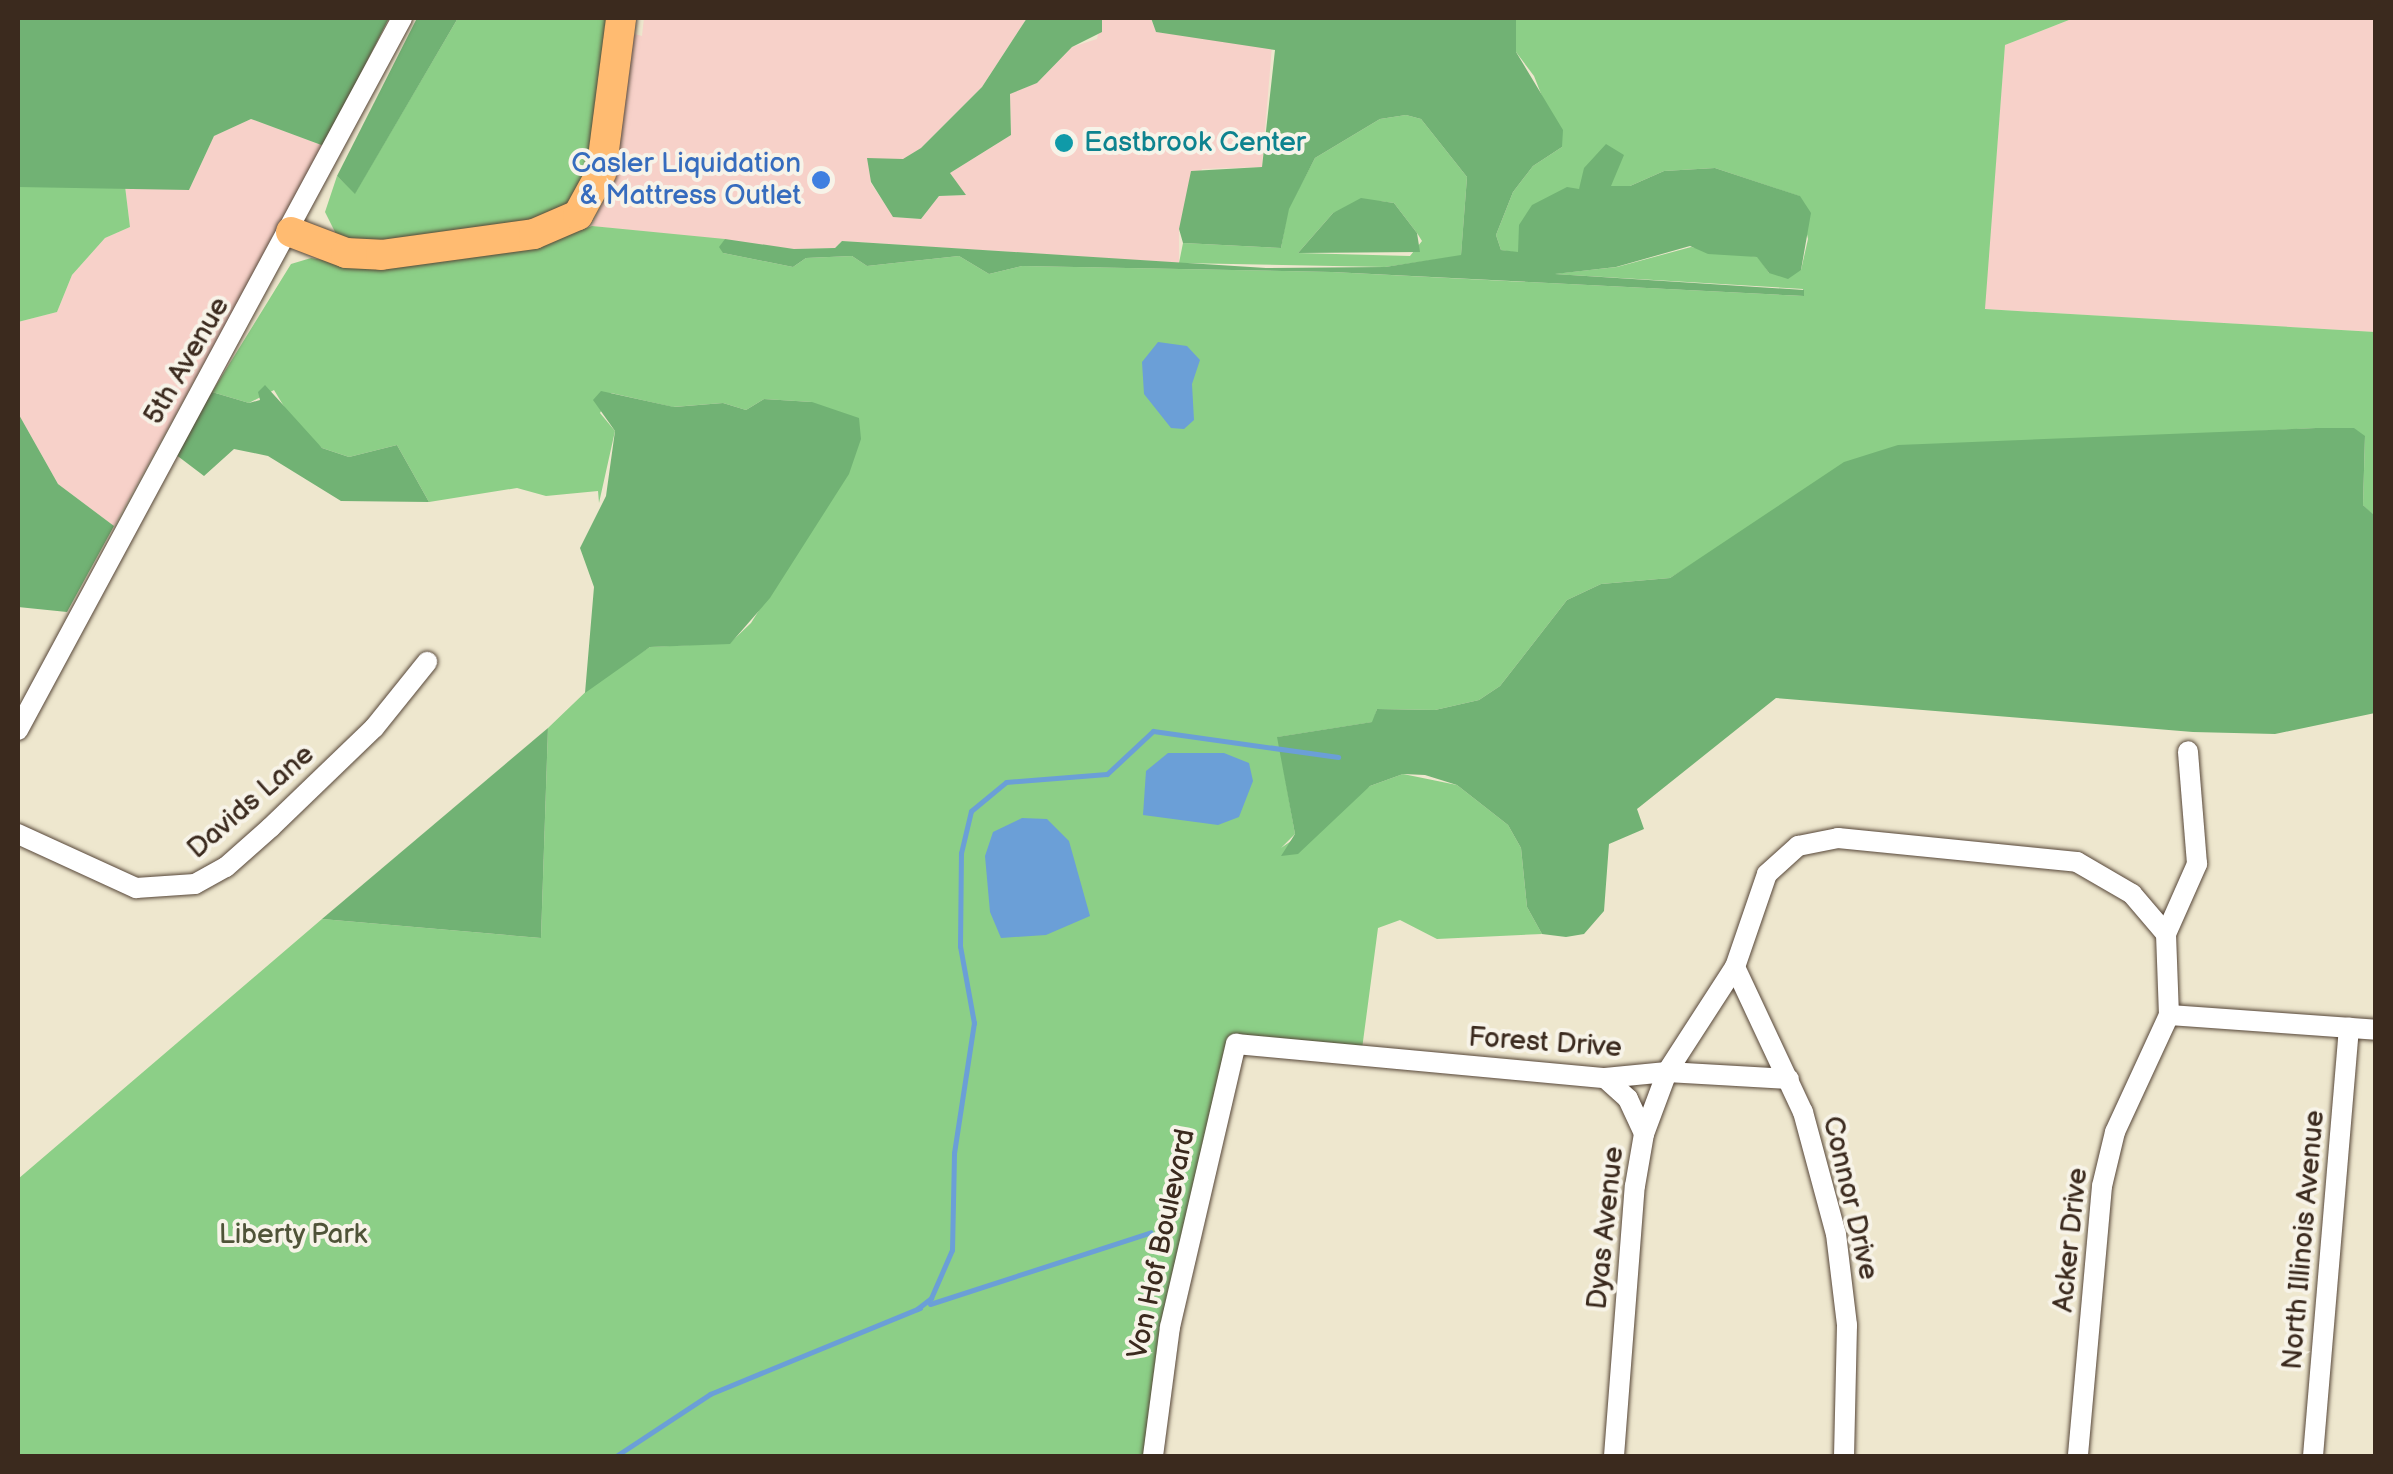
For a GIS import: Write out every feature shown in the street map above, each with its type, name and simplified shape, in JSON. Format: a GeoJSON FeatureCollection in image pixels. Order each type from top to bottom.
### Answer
{"type":"FeatureCollection","features":[{"type":"Feature","properties":{"kind":"highway"},"geometry":{"type":"LineString","coordinates":[[291,232],[346,253],[381,255],[534,234],[578,215],[602,172],[620,18]]}},
{"type":"Feature","properties":{"kind":"street","name":"5th Avenue"},"geometry":{"type":"LineString","coordinates":[[18,730],[105,559],[291,232],[402,18]]}},
{"type":"Feature","properties":{"kind":"street","name":"Davids Lane"},"geometry":{"type":"LineString","coordinates":[[18,834],[136,888],[195,884],[226,867],[374,728],[427,662]]}},
{"type":"Feature","properties":{"kind":"street","name":"Acker Drive"},"geometry":{"type":"LineString","coordinates":[[2078,1456],[2102,1186],[2116,1132],[2168,1015],[2166,934],[2197,864],[2188,751]]}},
{"type":"Feature","properties":{"kind":"street"},"geometry":{"type":"LineString","coordinates":[[1789,1079],[1667,1072],[1735,967],[1766,874],[1787,853],[1826,838],[2066,859],[2132,894],[2166,934]]}},
{"type":"Feature","properties":{"kind":"street","name":"Connor Drive"},"geometry":{"type":"LineString","coordinates":[[1735,967],[1789,1079],[1825,1184],[1844,1280],[1844,1456]]}},
{"type":"Feature","properties":{"kind":"street"},"geometry":{"type":"LineString","coordinates":[[2168,1015],[2376,1030]]}},
{"type":"Feature","properties":{"kind":"street","name":"North Illinois Avenue"},"geometry":{"type":"LineString","coordinates":[[2314,1456],[2349,1028]]}},
{"type":"Feature","properties":{"kind":"street","name":"Forest Drive"},"geometry":{"type":"LineString","coordinates":[[1236,1044],[1605,1078],[1667,1072]]}},
{"type":"Feature","properties":{"kind":"street","name":"Von Hof Boulevard"},"geometry":{"type":"LineString","coordinates":[[1154,1456],[1170,1327],[1236,1044]]}},
{"type":"Feature","properties":{"kind":"street","name":"Dyas Avenue"},"geometry":{"type":"LineString","coordinates":[[1614,1456],[1644,1134],[1667,1072]]}},
{"type":"Feature","properties":{"kind":"street"},"geometry":{"type":"LineString","coordinates":[[1605,1078],[1628,1100],[1644,1134]]}},
{"type":"Feature","properties":{"kind":"shaded area"},"geometry":{"type":"Polygon","coordinates":[[[644,18],[1027,18],[982,87],[921,148],[870,182],[894,217],[921,219],[939,196],[965,195],[950,173],[1011,135],[1010,93],[1037,83],[1072,47],[1097,39],[1102,18],[1151,18],[1156,32],[1272,46],[1262,167],[1202,169],[1179,229],[1179,263],[842,241],[835,248],[794,249],[592,226],[615,176],[631,33],[642,36],[644,18]]]}},
{"type":"Feature","properties":{"kind":"shaded area"},"geometry":{"type":"Polygon","coordinates":[[[2074,18],[2375,18],[2375,332],[1984,309],[2005,45],[2074,18]]]}},
{"type":"Feature","properties":{"kind":"shaded area"},"geometry":{"type":"Polygon","coordinates":[[[251,119],[324,146],[114,526],[58,484],[18,413],[18,322],[57,312],[72,275],[105,238],[130,227],[125,186],[189,190],[214,136],[251,119]]]}},
{"type":"Feature","properties":{"kind":"green space"},"geometry":{"type":"Polygon","coordinates":[[[18,18],[389,18],[324,146],[251,119],[214,136],[189,190],[18,187],[18,18]]]}},
{"type":"Feature","properties":{"kind":"green space"},"geometry":{"type":"Polygon","coordinates":[[[417,18],[458,18],[355,194],[337,176],[417,18]]]}},
{"type":"Feature","properties":{"kind":"green space"},"geometry":{"type":"Polygon","coordinates":[[[458,18],[609,18],[590,169],[572,202],[538,220],[370,242],[337,236],[325,212],[337,176],[355,193],[458,18]]]}},
{"type":"Feature","properties":{"kind":"green space"},"geometry":{"type":"Polygon","coordinates":[[[1027,18],[1102,18],[1102,32],[1072,47],[1037,83],[1010,94],[1011,135],[950,173],[966,195],[939,196],[921,219],[893,217],[871,182],[867,158],[903,159],[921,148],[982,87],[1027,18]]]}},
{"type":"Feature","properties":{"kind":"green space"},"geometry":{"type":"Polygon","coordinates":[[[1151,18],[1516,18],[1516,52],[1563,130],[1562,147],[1533,166],[1513,192],[1496,235],[1501,250],[1518,252],[1519,225],[1532,205],[1567,187],[1579,189],[1584,168],[1606,144],[1624,155],[1611,186],[1630,186],[1664,171],[1715,168],[1800,196],[1811,213],[1801,270],[1788,279],[1769,273],[1757,257],[1708,254],[1690,246],[1616,267],[1555,274],[1804,290],[1804,296],[1332,272],[1022,266],[989,274],[959,256],[867,266],[852,256],[806,258],[793,267],[723,253],[719,247],[725,239],[794,249],[835,248],[842,241],[1266,268],[1385,267],[1461,255],[1467,177],[1421,119],[1406,115],[1380,119],[1315,158],[1289,209],[1281,248],[1183,243],[1179,229],[1191,171],[1262,167],[1275,50],[1156,32],[1151,18]]]}},
{"type":"Feature","properties":{"kind":"green space","name":"Liberty Park"},"geometry":{"type":"Polygon","coordinates":[[[1516,18],[2074,18],[2005,45],[1985,309],[2375,332],[2375,517],[2363,505],[2365,437],[2316,428],[1987,445],[1705,556],[1670,578],[1601,584],[1567,600],[1500,686],[1479,700],[1435,710],[1377,709],[1373,722],[1278,737],[1295,834],[1281,848],[1370,786],[1403,774],[1457,785],[1508,825],[1521,848],[1527,907],[1542,934],[1437,939],[1400,920],[1378,928],[1362,1049],[1241,1038],[1147,1456],[18,1456],[18,1179],[322,919],[541,938],[548,728],[598,680],[650,647],[730,643],[751,623],[814,523],[812,402],[764,399],[746,410],[723,403],[673,407],[611,393],[600,413],[615,431],[599,503],[598,491],[546,496],[517,488],[429,502],[397,445],[349,457],[322,448],[297,428],[274,390],[249,403],[212,392],[291,264],[311,258],[359,266],[547,243],[592,226],[725,239],[723,253],[793,267],[806,258],[852,256],[867,266],[959,256],[989,274],[1022,266],[1332,272],[1803,296],[1803,289],[1553,274],[1617,267],[1691,247],[1758,257],[1769,273],[1801,270],[1808,239],[1799,196],[1715,168],[1664,171],[1630,186],[1610,186],[1612,173],[1579,189],[1518,253],[1501,250],[1496,235],[1513,192],[1533,166],[1562,147],[1534,76],[1516,52],[1516,18]]]}},
{"type":"Feature","properties":{"kind":"green space"},"geometry":{"type":"Polygon","coordinates":[[[1406,115],[1421,119],[1467,177],[1461,256],[1385,267],[1179,263],[1183,243],[1281,248],[1288,209],[1315,158],[1380,119],[1406,115]],[[1379,201],[1333,213],[1298,253],[1410,256],[1422,241],[1394,203],[1379,201]]]}},
{"type":"Feature","properties":{"kind":"green space"},"geometry":{"type":"Polygon","coordinates":[[[125,186],[130,227],[105,238],[72,275],[57,312],[18,322],[18,187],[125,186]]]}},
{"type":"Feature","properties":{"kind":"green space"},"geometry":{"type":"Polygon","coordinates":[[[1361,198],[1394,203],[1417,233],[1420,252],[1298,253],[1333,213],[1361,198]]]}},
{"type":"Feature","properties":{"kind":"green space"},"geometry":{"type":"Polygon","coordinates":[[[265,385],[322,448],[349,457],[397,445],[429,502],[341,501],[268,456],[234,449],[204,476],[175,454],[212,392],[249,403],[260,400],[258,392],[265,385]]]}},
{"type":"Feature","properties":{"kind":"green space"},"geometry":{"type":"Polygon","coordinates":[[[601,391],[674,407],[723,403],[746,410],[764,399],[812,402],[859,418],[861,439],[849,474],[770,598],[730,644],[650,647],[585,693],[594,587],[580,548],[606,496],[615,431],[593,400],[601,391]]]}},
{"type":"Feature","properties":{"kind":"green space"},"geometry":{"type":"Polygon","coordinates":[[[18,413],[58,484],[114,526],[67,612],[18,607],[18,413]]]}},
{"type":"Feature","properties":{"kind":"green space"},"geometry":{"type":"Polygon","coordinates":[[[2354,428],[2365,436],[2363,505],[2376,517],[2375,713],[2275,734],[2193,732],[1776,698],[1637,809],[1644,829],[1609,844],[1604,911],[1584,934],[1566,937],[1542,934],[1527,907],[1521,848],[1508,825],[1457,785],[1425,775],[1403,774],[1370,786],[1298,854],[1281,856],[1295,834],[1277,737],[1372,722],[1377,709],[1435,710],[1479,700],[1500,686],[1567,600],[1601,584],[1670,578],[1844,462],[1898,445],[2354,428]]]}},
{"type":"Feature","properties":{"kind":"green space"},"geometry":{"type":"Polygon","coordinates":[[[548,728],[541,938],[322,919],[548,728]]]}},
{"type":"Feature","properties":{"kind":"water"},"geometry":{"type":"Polygon","coordinates":[[[1158,342],[1187,346],[1200,360],[1192,384],[1194,420],[1184,429],[1171,428],[1144,394],[1142,362],[1158,342]]]}},
{"type":"Feature","properties":{"kind":"water"},"geometry":{"type":"Polygon","coordinates":[[[1168,753],[1224,753],[1249,763],[1253,781],[1239,817],[1218,825],[1143,815],[1146,771],[1168,753]]]}},
{"type":"Feature","properties":{"kind":"water"},"geometry":{"type":"Polygon","coordinates":[[[1022,818],[1047,819],[1069,841],[1090,916],[1046,935],[1001,938],[990,912],[985,856],[993,832],[1022,818]]]}},
{"type":"Feature","properties":{"kind":"waterway"},"geometry":{"type":"LineString","coordinates":[[917,1309],[931,1298],[952,1250],[954,1153],[974,1023],[960,946],[961,853],[971,811],[1006,782],[1107,774],[1153,731],[1338,757]]}},
{"type":"Feature","properties":{"kind":"waterway"},"geometry":{"type":"LineString","coordinates":[[930,1304],[1151,1232]]}},
{"type":"Feature","properties":{"kind":"waterway"},"geometry":{"type":"LineString","coordinates":[[616,1456],[710,1394],[920,1308]]}},
{"type":"Feature","properties":{"kind":"place","name":"Eastbrook Center"},"geometry":{"type":"Point","coordinates":[1064,143]}},
{"type":"Feature","properties":{"kind":"place","name":"Casler Liquidation & Mattress Outlet"},"geometry":{"type":"Point","coordinates":[821,180]}}]}
